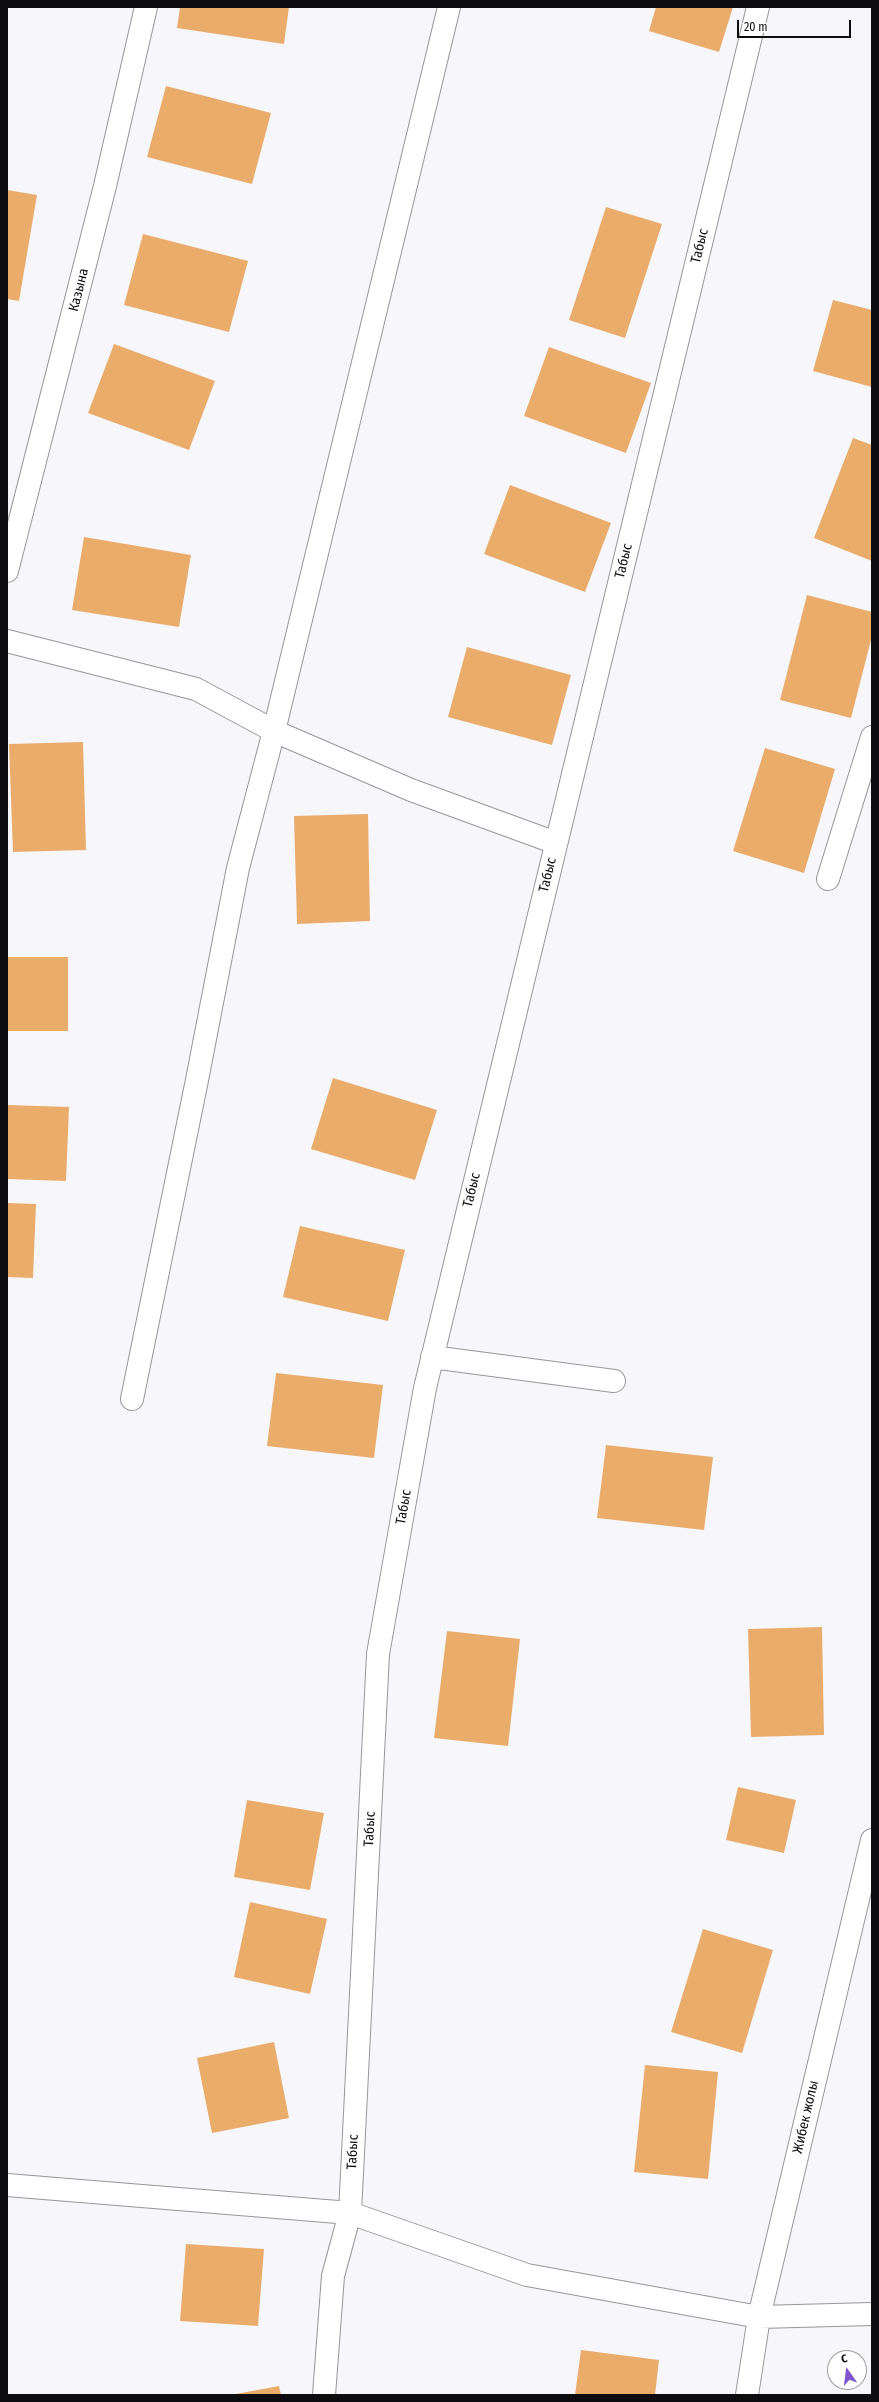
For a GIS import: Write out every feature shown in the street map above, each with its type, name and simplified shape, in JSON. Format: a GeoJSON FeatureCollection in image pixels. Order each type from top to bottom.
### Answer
{"type":"FeatureCollection","features":[{"type":"Feature","properties":{"kind":"street","name":"Казына"},"geometry":{"type":"LineString","coordinates":[[7,571],[105,186],[146,7]]}},
{"type":"Feature","properties":{"kind":"street"},"geometry":{"type":"LineString","coordinates":[[132,1399],[198,1080],[238,868],[274,731],[449,7]]}},
{"type":"Feature","properties":{"kind":"street","name":"Табыс"},"geometry":{"type":"LineString","coordinates":[[324,2395],[332,2276],[350,2213],[378,1654],[424,1388],[758,7]]}},
{"type":"Feature","properties":{"kind":"street"},"geometry":{"type":"LineString","coordinates":[[7,641],[196,689],[274,731],[411,790],[556,843]]}},
{"type":"Feature","properties":{"kind":"street"},"geometry":{"type":"LineString","coordinates":[[828,879],[872,737]]}},
{"type":"Feature","properties":{"kind":"street"},"geometry":{"type":"LineString","coordinates":[[432,1357],[614,1381]]}},
{"type":"Feature","properties":{"kind":"street","name":"Жибек жолы"},"geometry":{"type":"LineString","coordinates":[[747,2395],[759,2317],[872,1840]]}},
{"type":"Feature","properties":{"kind":"street"},"geometry":{"type":"LineString","coordinates":[[7,2185],[350,2213],[526,2275],[759,2317],[872,2314]]}},
{"type":"Feature","properties":{"kind":"building"},"geometry":{"type":"Polygon","coordinates":[[[180,7],[289,7],[284,44],[177,28],[180,7]]]}},
{"type":"Feature","properties":{"kind":"building"},"geometry":{"type":"Polygon","coordinates":[[[656,7],[733,7],[719,52],[649,31],[656,7]]]}},
{"type":"Feature","properties":{"kind":"building"},"geometry":{"type":"Polygon","coordinates":[[[166,86],[271,113],[252,184],[147,157],[166,86]]]}},
{"type":"Feature","properties":{"kind":"building"},"geometry":{"type":"Polygon","coordinates":[[[7,190],[37,195],[19,301],[7,299],[7,190]]]}},
{"type":"Feature","properties":{"kind":"building"},"geometry":{"type":"Polygon","coordinates":[[[606,207],[662,224],[625,338],[569,320],[606,207]]]}},
{"type":"Feature","properties":{"kind":"building"},"geometry":{"type":"Polygon","coordinates":[[[143,234],[248,261],[229,332],[124,305],[143,234]]]}},
{"type":"Feature","properties":{"kind":"building"},"geometry":{"type":"Polygon","coordinates":[[[833,300],[872,310],[872,387],[813,371],[833,300]]]}},
{"type":"Feature","properties":{"kind":"building"},"geometry":{"type":"Polygon","coordinates":[[[114,344],[215,381],[189,450],[88,413],[114,344]]]}},
{"type":"Feature","properties":{"kind":"building"},"geometry":{"type":"Polygon","coordinates":[[[549,347],[651,383],[626,453],[524,416],[549,347]]]}},
{"type":"Feature","properties":{"kind":"building"},"geometry":{"type":"Polygon","coordinates":[[[853,438],[872,445],[872,561],[814,538],[853,438]]]}},
{"type":"Feature","properties":{"kind":"building"},"geometry":{"type":"Polygon","coordinates":[[[510,485],[611,523],[585,592],[484,554],[510,485]]]}},
{"type":"Feature","properties":{"kind":"building"},"geometry":{"type":"Polygon","coordinates":[[[84,537],[191,555],[179,627],[72,610],[84,537]]]}},
{"type":"Feature","properties":{"kind":"building"},"geometry":{"type":"Polygon","coordinates":[[[807,595],[872,612],[872,636],[851,718],[780,700],[807,595]]]}},
{"type":"Feature","properties":{"kind":"building"},"geometry":{"type":"Polygon","coordinates":[[[467,647],[571,675],[552,745],[448,717],[467,647]]]}},
{"type":"Feature","properties":{"kind":"building"},"geometry":{"type":"Polygon","coordinates":[[[83,742],[86,850],[13,852],[9,744],[83,742]]]}},
{"type":"Feature","properties":{"kind":"building"},"geometry":{"type":"Polygon","coordinates":[[[765,748],[835,769],[804,873],[733,851],[765,748]]]}},
{"type":"Feature","properties":{"kind":"building"},"geometry":{"type":"Polygon","coordinates":[[[368,814],[370,921],[297,924],[294,816],[368,814]]]}},
{"type":"Feature","properties":{"kind":"building"},"geometry":{"type":"Polygon","coordinates":[[[7,957],[68,957],[68,1031],[7,1031],[7,957]]]}},
{"type":"Feature","properties":{"kind":"building"},"geometry":{"type":"Polygon","coordinates":[[[333,1078],[437,1110],[415,1180],[311,1149],[333,1078]]]}},
{"type":"Feature","properties":{"kind":"building"},"geometry":{"type":"Polygon","coordinates":[[[7,1105],[69,1107],[66,1181],[7,1179],[7,1105]]]}},
{"type":"Feature","properties":{"kind":"building"},"geometry":{"type":"Polygon","coordinates":[[[7,1203],[36,1204],[33,1278],[7,1277],[7,1203]]]}},
{"type":"Feature","properties":{"kind":"building"},"geometry":{"type":"Polygon","coordinates":[[[300,1226],[405,1250],[388,1321],[283,1297],[300,1226]]]}},
{"type":"Feature","properties":{"kind":"building"},"geometry":{"type":"Polygon","coordinates":[[[276,1373],[383,1385],[374,1458],[267,1446],[276,1373]]]}},
{"type":"Feature","properties":{"kind":"building"},"geometry":{"type":"Polygon","coordinates":[[[606,1445],[713,1457],[704,1530],[597,1518],[606,1445]]]}},
{"type":"Feature","properties":{"kind":"building"},"geometry":{"type":"Polygon","coordinates":[[[822,1627],[824,1735],[751,1737],[748,1629],[822,1627]]]}},
{"type":"Feature","properties":{"kind":"building"},"geometry":{"type":"Polygon","coordinates":[[[447,1631],[520,1639],[508,1746],[434,1738],[447,1631]]]}},
{"type":"Feature","properties":{"kind":"building"},"geometry":{"type":"Polygon","coordinates":[[[738,1787],[796,1800],[784,1853],[726,1840],[738,1787]]]}},
{"type":"Feature","properties":{"kind":"building"},"geometry":{"type":"Polygon","coordinates":[[[247,1800],[324,1813],[310,1890],[234,1877],[247,1800]]]}},
{"type":"Feature","properties":{"kind":"building"},"geometry":{"type":"Polygon","coordinates":[[[250,1902],[327,1919],[310,1994],[234,1977],[250,1902]]]}},
{"type":"Feature","properties":{"kind":"building"},"geometry":{"type":"Polygon","coordinates":[[[703,1929],[773,1950],[742,2053],[671,2032],[703,1929]]]}},
{"type":"Feature","properties":{"kind":"building"},"geometry":{"type":"Polygon","coordinates":[[[274,2042],[289,2118],[212,2133],[197,2058],[274,2042]]]}},
{"type":"Feature","properties":{"kind":"building"},"geometry":{"type":"Polygon","coordinates":[[[645,2065],[718,2072],[708,2179],[634,2172],[645,2065]]]}},
{"type":"Feature","properties":{"kind":"building"},"geometry":{"type":"Polygon","coordinates":[[[186,2244],[264,2249],[258,2326],[180,2321],[186,2244]]]}},
{"type":"Feature","properties":{"kind":"building"},"geometry":{"type":"Polygon","coordinates":[[[581,2350],[659,2360],[655,2395],[575,2395],[581,2350]]]}},
{"type":"Feature","properties":{"kind":"building"},"geometry":{"type":"Polygon","coordinates":[[[279,2386],[281,2395],[236,2395],[236,2394],[279,2386]]]}}]}
